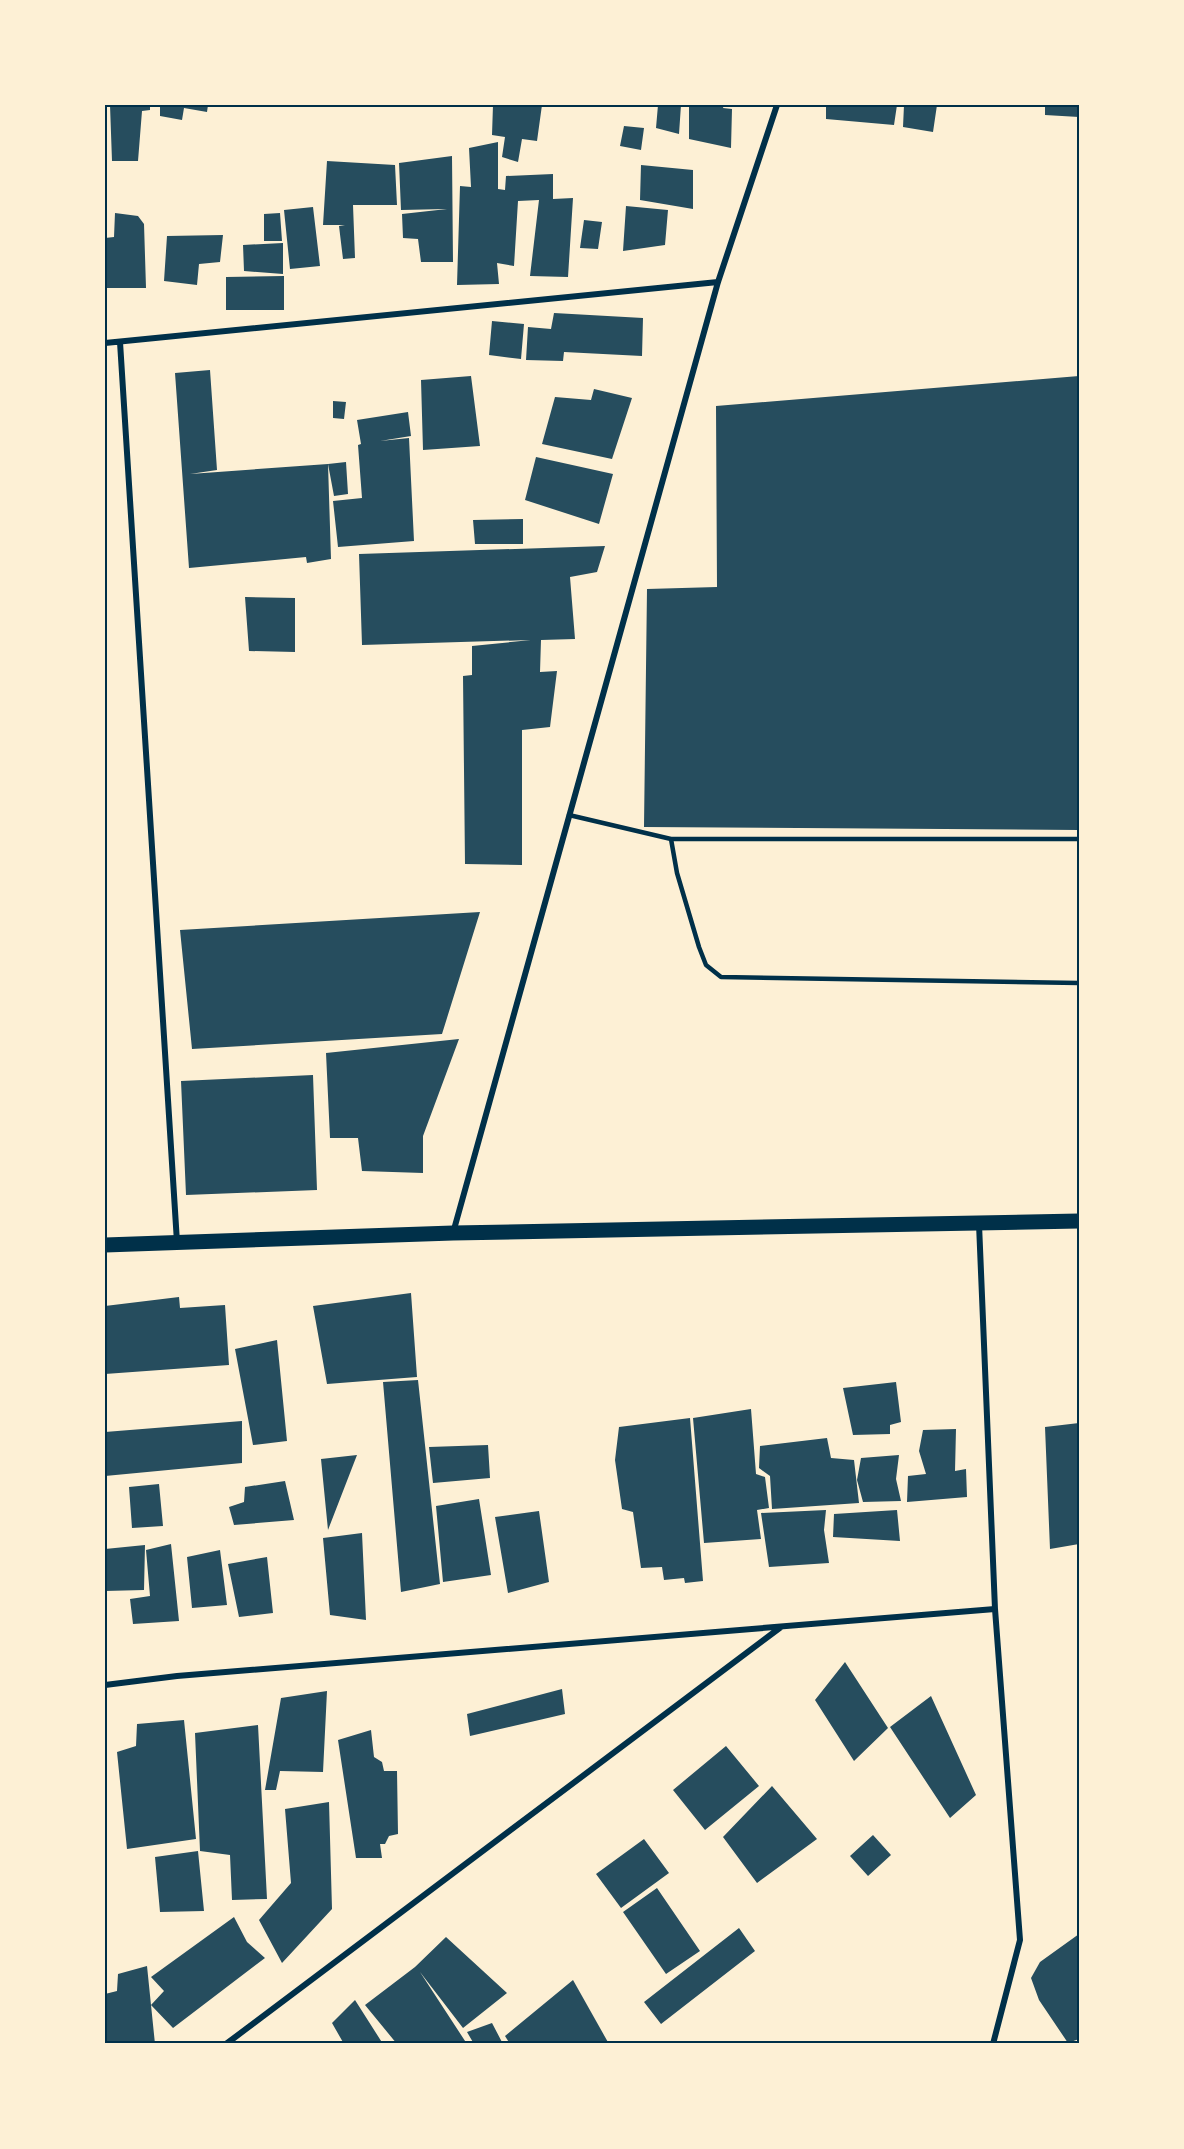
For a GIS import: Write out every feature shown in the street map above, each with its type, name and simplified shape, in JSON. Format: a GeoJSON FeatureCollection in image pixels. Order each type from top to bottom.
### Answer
{"type":"FeatureCollection","features":[{"type":"Feature","properties":{"kind":"main road"},"geometry":{"type":"LineString","coordinates":[[105,1245],[453,1233],[1079,1221]]}},
{"type":"Feature","properties":{"kind":"street"},"geometry":{"type":"LineString","coordinates":[[453,1233],[718,282],[777,105]]}},
{"type":"Feature","properties":{"kind":"street"},"geometry":{"type":"LineString","coordinates":[[105,343],[718,282]]}},
{"type":"Feature","properties":{"kind":"street"},"geometry":{"type":"LineString","coordinates":[[120,342],[177,1242]]}},
{"type":"Feature","properties":{"kind":"street"},"geometry":{"type":"LineString","coordinates":[[979,1222],[995,1609],[1020,1940],[993,2044]]}},
{"type":"Feature","properties":{"kind":"street"},"geometry":{"type":"LineString","coordinates":[[105,1685],[177,1676],[995,1609]]}},
{"type":"Feature","properties":{"kind":"street"},"geometry":{"type":"LineString","coordinates":[[226,2044],[781,1627]]}},
{"type":"Feature","properties":{"kind":"lane"},"geometry":{"type":"LineString","coordinates":[[569,815],[672,839],[1079,839]]}},
{"type":"Feature","properties":{"kind":"lane"},"geometry":{"type":"LineString","coordinates":[[672,839],[677,873],[699,946],[706,965],[721,977],[1079,983]]}},
{"type":"Feature","properties":{"kind":"building"},"geometry":{"type":"Polygon","coordinates":[[[110,105],[150,105],[150,110],[142,111],[138,161],[112,161],[110,105]]]}},
{"type":"Feature","properties":{"kind":"building"},"geometry":{"type":"Polygon","coordinates":[[[160,105],[208,105],[207,112],[184,108],[182,120],[160,116],[160,105]]]}},
{"type":"Feature","properties":{"kind":"building"},"geometry":{"type":"Polygon","coordinates":[[[493,105],[542,105],[537,141],[522,139],[518,162],[502,157],[505,137],[492,135],[493,105]]]}},
{"type":"Feature","properties":{"kind":"building"},"geometry":{"type":"Polygon","coordinates":[[[658,105],[681,105],[679,134],[656,128],[658,105]]]}},
{"type":"Feature","properties":{"kind":"building"},"geometry":{"type":"Polygon","coordinates":[[[689,105],[724,105],[723,108],[732,109],[731,148],[689,139],[689,105]]]}},
{"type":"Feature","properties":{"kind":"building"},"geometry":{"type":"Polygon","coordinates":[[[826,105],[897,105],[894,125],[826,119],[826,105]]]}},
{"type":"Feature","properties":{"kind":"building"},"geometry":{"type":"Polygon","coordinates":[[[904,105],[937,105],[933,132],[903,127],[904,105]]]}},
{"type":"Feature","properties":{"kind":"building"},"geometry":{"type":"Polygon","coordinates":[[[1045,105],[1079,105],[1079,117],[1045,115],[1045,105]]]}},
{"type":"Feature","properties":{"kind":"building"},"geometry":{"type":"Polygon","coordinates":[[[624,126],[644,128],[641,150],[620,146],[624,126]]]}},
{"type":"Feature","properties":{"kind":"building"},"geometry":{"type":"Polygon","coordinates":[[[498,142],[498,189],[505,190],[506,176],[553,174],[553,199],[573,198],[568,277],[530,276],[539,200],[518,201],[514,266],[497,263],[499,284],[457,285],[460,186],[471,187],[469,148],[498,142]]]}},
{"type":"Feature","properties":{"kind":"building"},"geometry":{"type":"Polygon","coordinates":[[[452,156],[453,262],[421,262],[418,239],[403,238],[402,214],[447,209],[401,210],[399,163],[452,156]]]}},
{"type":"Feature","properties":{"kind":"building"},"geometry":{"type":"Polygon","coordinates":[[[327,161],[395,165],[397,205],[353,205],[355,258],[343,259],[339,226],[345,225],[323,225],[327,161]]]}},
{"type":"Feature","properties":{"kind":"building"},"geometry":{"type":"Polygon","coordinates":[[[641,165],[693,170],[693,209],[640,200],[641,165]]]}},
{"type":"Feature","properties":{"kind":"building"},"geometry":{"type":"Polygon","coordinates":[[[626,206],[668,210],[665,245],[623,251],[626,206]]]}},
{"type":"Feature","properties":{"kind":"building"},"geometry":{"type":"Polygon","coordinates":[[[313,207],[320,266],[290,269],[284,210],[313,207]]]}},
{"type":"Feature","properties":{"kind":"building"},"geometry":{"type":"Polygon","coordinates":[[[115,213],[138,216],[144,224],[146,288],[105,288],[105,238],[114,237],[115,213]]]}},
{"type":"Feature","properties":{"kind":"building"},"geometry":{"type":"Polygon","coordinates":[[[280,213],[282,241],[264,241],[264,214],[280,213]]]}},
{"type":"Feature","properties":{"kind":"building"},"geometry":{"type":"Polygon","coordinates":[[[584,220],[602,222],[598,249],[580,248],[584,220]]]}},
{"type":"Feature","properties":{"kind":"building"},"geometry":{"type":"Polygon","coordinates":[[[223,235],[220,262],[199,264],[197,285],[164,281],[167,236],[223,235]]]}},
{"type":"Feature","properties":{"kind":"building"},"geometry":{"type":"Polygon","coordinates":[[[283,243],[283,274],[244,271],[243,245],[283,243]]]}},
{"type":"Feature","properties":{"kind":"building"},"geometry":{"type":"Polygon","coordinates":[[[284,276],[284,310],[226,310],[226,277],[284,276]]]}},
{"type":"Feature","properties":{"kind":"building"},"geometry":{"type":"Polygon","coordinates":[[[554,313],[643,318],[642,356],[564,352],[563,361],[526,360],[528,327],[551,329],[554,313]]]}},
{"type":"Feature","properties":{"kind":"building"},"geometry":{"type":"Polygon","coordinates":[[[492,321],[524,324],[521,359],[489,355],[492,321]]]}},
{"type":"Feature","properties":{"kind":"building"},"geometry":{"type":"Polygon","coordinates":[[[210,370],[217,470],[190,474],[328,464],[331,559],[307,563],[306,557],[189,568],[175,373],[210,370]]]}},
{"type":"Feature","properties":{"kind":"building"},"geometry":{"type":"Polygon","coordinates":[[[471,376],[480,446],[423,450],[421,380],[471,376]]]}},
{"type":"Feature","properties":{"kind":"building"},"geometry":{"type":"Polygon","coordinates":[[[1079,376],[1079,830],[644,827],[647,589],[717,587],[716,406],[1079,376]]]}},
{"type":"Feature","properties":{"kind":"building"},"geometry":{"type":"Polygon","coordinates":[[[594,389],[632,398],[612,459],[542,444],[555,397],[591,400],[594,389]]]}},
{"type":"Feature","properties":{"kind":"building"},"geometry":{"type":"Polygon","coordinates":[[[333,401],[346,402],[344,419],[333,418],[333,401]]]}},
{"type":"Feature","properties":{"kind":"building"},"geometry":{"type":"Polygon","coordinates":[[[408,412],[411,436],[380,441],[409,438],[414,541],[338,547],[333,501],[362,498],[358,445],[361,444],[357,420],[408,412]]]}},
{"type":"Feature","properties":{"kind":"building"},"geometry":{"type":"Polygon","coordinates":[[[536,457],[613,474],[599,524],[525,500],[536,457]]]}},
{"type":"Feature","properties":{"kind":"building"},"geometry":{"type":"Polygon","coordinates":[[[346,462],[348,494],[334,496],[328,464],[346,462]]]}},
{"type":"Feature","properties":{"kind":"building"},"geometry":{"type":"Polygon","coordinates":[[[523,519],[523,544],[475,544],[473,520],[523,519]]]}},
{"type":"Feature","properties":{"kind":"building"},"geometry":{"type":"Polygon","coordinates":[[[605,546],[597,572],[570,577],[575,639],[541,640],[540,672],[557,671],[550,727],[522,730],[522,865],[465,864],[463,676],[472,675],[472,646],[531,640],[362,645],[359,554],[605,546]]]}},
{"type":"Feature","properties":{"kind":"building"},"geometry":{"type":"Polygon","coordinates":[[[245,597],[295,598],[295,652],[249,651],[245,597]]]}},
{"type":"Feature","properties":{"kind":"building"},"geometry":{"type":"Polygon","coordinates":[[[480,912],[442,1034],[192,1049],[180,930],[480,912]]]}},
{"type":"Feature","properties":{"kind":"building"},"geometry":{"type":"Polygon","coordinates":[[[459,1039],[423,1136],[423,1173],[362,1171],[358,1138],[330,1138],[326,1053],[459,1039]]]}},
{"type":"Feature","properties":{"kind":"building"},"geometry":{"type":"Polygon","coordinates":[[[313,1075],[317,1190],[186,1195],[181,1081],[313,1075]]]}},
{"type":"Feature","properties":{"kind":"building"},"geometry":{"type":"Polygon","coordinates":[[[411,1293],[417,1377],[327,1384],[313,1306],[411,1293]]]}},
{"type":"Feature","properties":{"kind":"building"},"geometry":{"type":"Polygon","coordinates":[[[179,1297],[180,1308],[225,1305],[229,1365],[105,1374],[105,1306],[179,1297]]]}},
{"type":"Feature","properties":{"kind":"building"},"geometry":{"type":"Polygon","coordinates":[[[277,1340],[287,1441],[253,1445],[235,1349],[277,1340]]]}},
{"type":"Feature","properties":{"kind":"building"},"geometry":{"type":"Polygon","coordinates":[[[418,1380],[440,1584],[401,1592],[383,1382],[418,1380]]]}},
{"type":"Feature","properties":{"kind":"building"},"geometry":{"type":"Polygon","coordinates":[[[896,1382],[901,1422],[890,1425],[890,1434],[853,1435],[843,1388],[896,1382]]]}},
{"type":"Feature","properties":{"kind":"building"},"geometry":{"type":"Polygon","coordinates":[[[751,1409],[756,1474],[765,1477],[769,1508],[757,1510],[761,1539],[704,1543],[693,1418],[751,1409]]]}},
{"type":"Feature","properties":{"kind":"building"},"geometry":{"type":"Polygon","coordinates":[[[690,1418],[703,1581],[685,1583],[684,1578],[664,1580],[662,1567],[641,1568],[633,1512],[622,1509],[615,1460],[619,1427],[690,1418]]]}},
{"type":"Feature","properties":{"kind":"building"},"geometry":{"type":"Polygon","coordinates":[[[242,1421],[242,1463],[105,1476],[105,1432],[242,1421]]]}},
{"type":"Feature","properties":{"kind":"building"},"geometry":{"type":"Polygon","coordinates":[[[1079,1423],[1079,1544],[1050,1549],[1045,1427],[1079,1423]]]}},
{"type":"Feature","properties":{"kind":"building"},"geometry":{"type":"Polygon","coordinates":[[[956,1429],[955,1471],[966,1469],[967,1497],[907,1502],[908,1476],[926,1474],[919,1451],[923,1430],[956,1429]]]}},
{"type":"Feature","properties":{"kind":"building"},"geometry":{"type":"Polygon","coordinates":[[[827,1438],[831,1458],[854,1460],[859,1503],[772,1509],[770,1476],[759,1468],[760,1446],[827,1438]]]}},
{"type":"Feature","properties":{"kind":"building"},"geometry":{"type":"Polygon","coordinates":[[[488,1445],[490,1478],[433,1483],[429,1447],[488,1445]]]}},
{"type":"Feature","properties":{"kind":"building"},"geometry":{"type":"Polygon","coordinates":[[[357,1455],[328,1530],[321,1459],[357,1455]]]}},
{"type":"Feature","properties":{"kind":"building"},"geometry":{"type":"Polygon","coordinates":[[[899,1455],[896,1479],[901,1501],[863,1502],[857,1480],[861,1458],[899,1455]]]}},
{"type":"Feature","properties":{"kind":"building"},"geometry":{"type":"Polygon","coordinates":[[[285,1481],[294,1520],[234,1525],[229,1507],[244,1502],[245,1487],[285,1481]]]}},
{"type":"Feature","properties":{"kind":"building"},"geometry":{"type":"Polygon","coordinates":[[[159,1484],[163,1526],[132,1528],[129,1487],[159,1484]]]}},
{"type":"Feature","properties":{"kind":"building"},"geometry":{"type":"Polygon","coordinates":[[[479,1499],[491,1575],[443,1582],[436,1506],[479,1499]]]}},
{"type":"Feature","properties":{"kind":"building"},"geometry":{"type":"Polygon","coordinates":[[[826,1510],[824,1530],[829,1563],[769,1567],[761,1513],[826,1510]]]}},
{"type":"Feature","properties":{"kind":"building"},"geometry":{"type":"Polygon","coordinates":[[[897,1510],[900,1541],[833,1537],[834,1514],[897,1510]]]}},
{"type":"Feature","properties":{"kind":"building"},"geometry":{"type":"Polygon","coordinates":[[[539,1511],[549,1582],[508,1593],[495,1517],[539,1511]]]}},
{"type":"Feature","properties":{"kind":"building"},"geometry":{"type":"Polygon","coordinates":[[[362,1533],[366,1620],[330,1615],[323,1538],[362,1533]]]}},
{"type":"Feature","properties":{"kind":"building"},"geometry":{"type":"Polygon","coordinates":[[[171,1544],[179,1621],[133,1624],[130,1599],[150,1596],[146,1550],[171,1544]]]}},
{"type":"Feature","properties":{"kind":"building"},"geometry":{"type":"Polygon","coordinates":[[[145,1545],[144,1590],[105,1591],[105,1549],[145,1545]]]}},
{"type":"Feature","properties":{"kind":"building"},"geometry":{"type":"Polygon","coordinates":[[[220,1550],[227,1605],[192,1608],[187,1557],[220,1550]]]}},
{"type":"Feature","properties":{"kind":"building"},"geometry":{"type":"Polygon","coordinates":[[[267,1557],[273,1613],[239,1617],[228,1564],[267,1557]]]}},
{"type":"Feature","properties":{"kind":"building"},"geometry":{"type":"Polygon","coordinates":[[[845,1662],[888,1728],[854,1761],[815,1700],[845,1662]]]}},
{"type":"Feature","properties":{"kind":"building"},"geometry":{"type":"Polygon","coordinates":[[[562,1689],[565,1714],[470,1736],[467,1714],[562,1689]]]}},
{"type":"Feature","properties":{"kind":"building"},"geometry":{"type":"Polygon","coordinates":[[[327,1691],[323,1772],[280,1771],[276,1790],[265,1790],[281,1698],[327,1691]]]}},
{"type":"Feature","properties":{"kind":"building"},"geometry":{"type":"Polygon","coordinates":[[[931,1696],[976,1795],[950,1818],[890,1727],[931,1696]]]}},
{"type":"Feature","properties":{"kind":"building"},"geometry":{"type":"Polygon","coordinates":[[[184,1720],[196,1839],[127,1849],[117,1752],[136,1746],[137,1724],[184,1720]]]}},
{"type":"Feature","properties":{"kind":"building"},"geometry":{"type":"Polygon","coordinates":[[[258,1725],[267,1899],[232,1900],[230,1855],[200,1851],[195,1733],[258,1725]]]}},
{"type":"Feature","properties":{"kind":"building"},"geometry":{"type":"Polygon","coordinates":[[[371,1730],[374,1757],[382,1762],[384,1771],[397,1771],[398,1834],[389,1836],[385,1844],[380,1844],[382,1858],[356,1858],[338,1740],[371,1730]]]}},
{"type":"Feature","properties":{"kind":"building"},"geometry":{"type":"Polygon","coordinates":[[[726,1746],[759,1786],[705,1830],[673,1790],[726,1746]]]}},
{"type":"Feature","properties":{"kind":"building"},"geometry":{"type":"Polygon","coordinates":[[[772,1786],[817,1839],[757,1883],[723,1837],[772,1786]]]}},
{"type":"Feature","properties":{"kind":"building"},"geometry":{"type":"Polygon","coordinates":[[[329,1802],[332,1909],[282,1963],[259,1920],[291,1883],[285,1809],[329,1802]]]}},
{"type":"Feature","properties":{"kind":"building"},"geometry":{"type":"Polygon","coordinates":[[[873,1835],[891,1855],[868,1876],[850,1856],[873,1835]]]}},
{"type":"Feature","properties":{"kind":"building"},"geometry":{"type":"Polygon","coordinates":[[[644,1839],[669,1873],[621,1908],[596,1874],[644,1839]]]}},
{"type":"Feature","properties":{"kind":"building"},"geometry":{"type":"Polygon","coordinates":[[[198,1851],[204,1911],[160,1912],[155,1857],[198,1851]]]}},
{"type":"Feature","properties":{"kind":"building"},"geometry":{"type":"Polygon","coordinates":[[[657,1888],[700,1951],[666,1974],[623,1912],[657,1888]]]}},
{"type":"Feature","properties":{"kind":"building"},"geometry":{"type":"Polygon","coordinates":[[[234,1917],[247,1942],[265,1958],[173,2028],[151,2005],[164,1991],[151,1977],[234,1917]]]}},
{"type":"Feature","properties":{"kind":"building"},"geometry":{"type":"Polygon","coordinates":[[[739,1928],[755,1951],[661,2024],[644,2002],[739,1928]]]}},
{"type":"Feature","properties":{"kind":"building"},"geometry":{"type":"Polygon","coordinates":[[[1079,1934],[1079,2039],[1068,2043],[1039,2000],[1031,1978],[1040,1962],[1079,1934]]]}},
{"type":"Feature","properties":{"kind":"building"},"geometry":{"type":"Polygon","coordinates":[[[446,1937],[507,1993],[463,2028],[420,1972],[467,2044],[397,2044],[365,2005],[415,1967],[446,1937]]]}},
{"type":"Feature","properties":{"kind":"building"},"geometry":{"type":"Polygon","coordinates":[[[147,1966],[155,2044],[105,2044],[105,1994],[117,1991],[118,1974],[147,1966]]]}},
{"type":"Feature","properties":{"kind":"building"},"geometry":{"type":"Polygon","coordinates":[[[573,1980],[609,2044],[510,2044],[505,2036],[573,1980]]]}},
{"type":"Feature","properties":{"kind":"building"},"geometry":{"type":"Polygon","coordinates":[[[355,2000],[383,2044],[344,2044],[332,2023],[355,2000]]]}},
{"type":"Feature","properties":{"kind":"building"},"geometry":{"type":"Polygon","coordinates":[[[492,2023],[503,2044],[474,2044],[467,2032],[492,2023]]]}}]}
